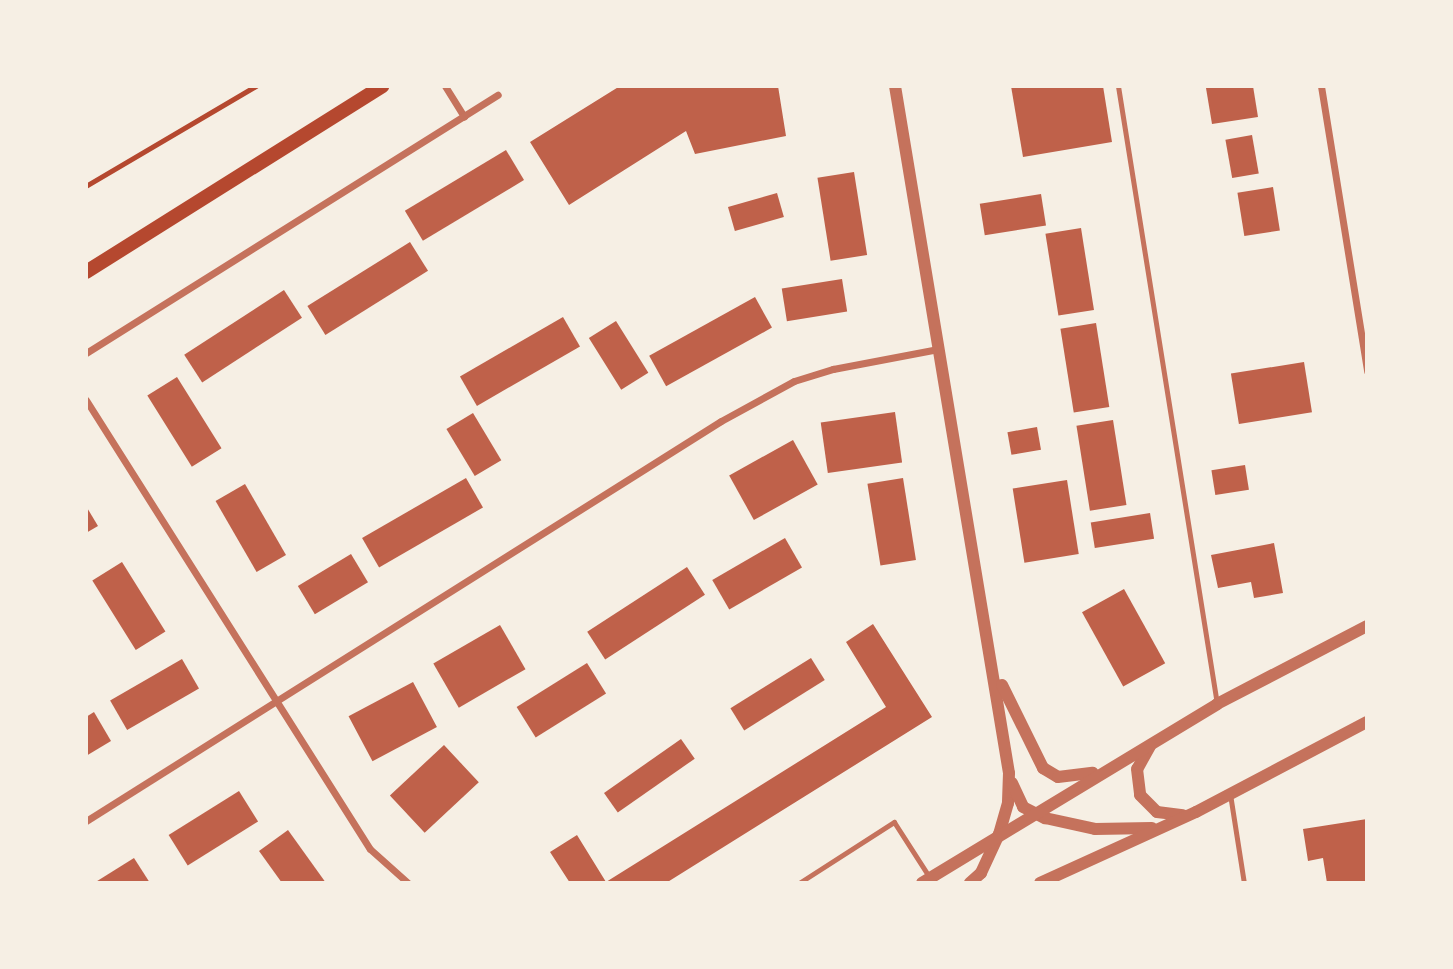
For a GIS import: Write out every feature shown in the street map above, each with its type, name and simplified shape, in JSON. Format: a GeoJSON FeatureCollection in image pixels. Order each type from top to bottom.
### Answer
{"type":"FeatureCollection","features":[{"type":"Feature","properties":{"kind":"main road"},"geometry":{"type":"LineString","coordinates":[[86,272],[383,86]]}},
{"type":"Feature","properties":{"kind":"street"},"geometry":{"type":"LineString","coordinates":[[445,86],[464,116]]}},
{"type":"Feature","properties":{"kind":"street"},"geometry":{"type":"LineString","coordinates":[[895,86],[1009,773],[1016,797],[1032,814],[1095,829],[1149,829],[1168,824]]}},
{"type":"Feature","properties":{"kind":"street"},"geometry":{"type":"LineString","coordinates":[[1321,86],[1367,371]]}},
{"type":"Feature","properties":{"kind":"street"},"geometry":{"type":"LineString","coordinates":[[86,353],[498,95]]}},
{"type":"Feature","properties":{"kind":"street"},"geometry":{"type":"LineString","coordinates":[[86,821],[721,421],[794,382],[833,369],[938,349]]}},
{"type":"Feature","properties":{"kind":"street"},"geometry":{"type":"LineString","coordinates":[[86,400],[370,849],[408,883]]}},
{"type":"Feature","properties":{"kind":"street"},"geometry":{"type":"LineString","coordinates":[[926,881],[999,834],[1217,704],[1367,626]]}},
{"type":"Feature","properties":{"kind":"street"},"geometry":{"type":"LineString","coordinates":[[991,652],[1015,719],[1043,768],[1058,777],[1074,778],[1110,768]]}},
{"type":"Feature","properties":{"kind":"street"},"geometry":{"type":"LineString","coordinates":[[1040,883],[1196,812],[1367,722]]}},
{"type":"Feature","properties":{"kind":"street"},"geometry":{"type":"LineString","coordinates":[[1152,743],[1137,769],[1140,795],[1146,804],[1167,815],[1196,812]]}},
{"type":"Feature","properties":{"kind":"street"},"geometry":{"type":"LineString","coordinates":[[970,883],[981,873],[999,834],[1008,803],[1009,773]]}},
{"type":"Feature","properties":{"kind":"lane"},"geometry":{"type":"LineString","coordinates":[[1118,86],[1217,704]]}},
{"type":"Feature","properties":{"kind":"lane"},"geometry":{"type":"LineString","coordinates":[[1230,794],[1244,883]]}},
{"type":"Feature","properties":{"kind":"lane"},"geometry":{"type":"LineString","coordinates":[[799,883],[894,822],[926,881]]}},
{"type":"Feature","properties":{"kind":"path"},"geometry":{"type":"LineString","coordinates":[[86,186],[256,86]]}},
{"type":"Feature","properties":{"kind":"building"},"geometry":{"type":"Polygon","coordinates":[[[620,86],[778,86],[786,136],[695,154],[686,131],[569,205],[530,142],[620,86]]]}},
{"type":"Feature","properties":{"kind":"building"},"geometry":{"type":"Polygon","coordinates":[[[1011,86],[1103,86],[1112,142],[1023,157],[1011,86]]]}},
{"type":"Feature","properties":{"kind":"building"},"geometry":{"type":"Polygon","coordinates":[[[1253,86],[1258,117],[1212,124],[1206,88],[1253,86]]]}},
{"type":"Feature","properties":{"kind":"building"},"geometry":{"type":"Polygon","coordinates":[[[1252,135],[1259,173],[1232,178],[1225,140],[1252,135]]]}},
{"type":"Feature","properties":{"kind":"building"},"geometry":{"type":"Polygon","coordinates":[[[506,150],[524,180],[423,241],[405,211],[506,150]]]}},
{"type":"Feature","properties":{"kind":"building"},"geometry":{"type":"Polygon","coordinates":[[[854,172],[867,255],[831,261],[817,178],[854,172]]]}},
{"type":"Feature","properties":{"kind":"building"},"geometry":{"type":"Polygon","coordinates":[[[1273,187],[1280,230],[1244,236],[1237,193],[1273,187]]]}},
{"type":"Feature","properties":{"kind":"building"},"geometry":{"type":"Polygon","coordinates":[[[777,193],[784,217],[735,231],[728,207],[777,193]]]}},
{"type":"Feature","properties":{"kind":"building"},"geometry":{"type":"Polygon","coordinates":[[[1041,194],[1046,226],[985,235],[980,204],[1041,194]]]}},
{"type":"Feature","properties":{"kind":"building"},"geometry":{"type":"Polygon","coordinates":[[[1081,228],[1094,310],[1058,316],[1045,234],[1081,228]]]}},
{"type":"Feature","properties":{"kind":"building"},"geometry":{"type":"Polygon","coordinates":[[[410,242],[428,271],[325,335],[307,306],[410,242]]]}},
{"type":"Feature","properties":{"kind":"building"},"geometry":{"type":"Polygon","coordinates":[[[842,279],[847,312],[787,321],[782,289],[842,279]]]}},
{"type":"Feature","properties":{"kind":"building"},"geometry":{"type":"Polygon","coordinates":[[[284,290],[302,318],[202,382],[184,355],[284,290]]]}},
{"type":"Feature","properties":{"kind":"building"},"geometry":{"type":"Polygon","coordinates":[[[755,297],[772,328],[666,386],[649,356],[755,297]]]}},
{"type":"Feature","properties":{"kind":"building"},"geometry":{"type":"Polygon","coordinates":[[[563,317],[580,346],[477,406],[460,376],[563,317]]]}},
{"type":"Feature","properties":{"kind":"building"},"geometry":{"type":"Polygon","coordinates":[[[616,321],[648,373],[621,390],[589,338],[616,321]]]}},
{"type":"Feature","properties":{"kind":"building"},"geometry":{"type":"Polygon","coordinates":[[[1096,323],[1109,407],[1074,413],[1060,329],[1096,323]]]}},
{"type":"Feature","properties":{"kind":"building"},"geometry":{"type":"Polygon","coordinates":[[[1304,362],[1312,412],[1239,424],[1231,374],[1304,362]]]}},
{"type":"Feature","properties":{"kind":"building"},"geometry":{"type":"Polygon","coordinates":[[[177,377],[222,448],[192,467],[147,396],[177,377]]]}},
{"type":"Feature","properties":{"kind":"building"},"geometry":{"type":"Polygon","coordinates":[[[895,412],[902,463],[828,473],[821,422],[895,412]]]}},
{"type":"Feature","properties":{"kind":"building"},"geometry":{"type":"Polygon","coordinates":[[[473,413],[501,460],[475,476],[446,429],[473,413]]]}},
{"type":"Feature","properties":{"kind":"building"},"geometry":{"type":"Polygon","coordinates":[[[1113,420],[1126,505],[1090,511],[1076,426],[1113,420]]]}},
{"type":"Feature","properties":{"kind":"building"},"geometry":{"type":"Polygon","coordinates":[[[1037,427],[1041,450],[1011,455],[1007,432],[1037,427]]]}},
{"type":"Feature","properties":{"kind":"building"},"geometry":{"type":"Polygon","coordinates":[[[793,440],[818,485],[754,520],[729,475],[793,440]]]}},
{"type":"Feature","properties":{"kind":"building"},"geometry":{"type":"Polygon","coordinates":[[[1245,465],[1249,490],[1215,495],[1211,470],[1245,465]]]}},
{"type":"Feature","properties":{"kind":"building"},"geometry":{"type":"Polygon","coordinates":[[[466,478],[483,507],[379,567],[362,538],[466,478]]]}},
{"type":"Feature","properties":{"kind":"building"},"geometry":{"type":"Polygon","coordinates":[[[903,478],[916,560],[880,566],[867,484],[903,478]]]}},
{"type":"Feature","properties":{"kind":"building"},"geometry":{"type":"Polygon","coordinates":[[[1067,480],[1079,554],[1024,563],[1013,489],[1067,480]]]}},
{"type":"Feature","properties":{"kind":"building"},"geometry":{"type":"Polygon","coordinates":[[[245,484],[286,555],[257,572],[216,501],[245,484]]]}},
{"type":"Feature","properties":{"kind":"building"},"geometry":{"type":"Polygon","coordinates":[[[86,506],[98,526],[86,533],[86,506]]]}},
{"type":"Feature","properties":{"kind":"building"},"geometry":{"type":"Polygon","coordinates":[[[1150,513],[1154,539],[1095,548],[1091,522],[1150,513]]]}},
{"type":"Feature","properties":{"kind":"building"},"geometry":{"type":"Polygon","coordinates":[[[785,538],[802,567],[729,609],[712,580],[785,538]]]}},
{"type":"Feature","properties":{"kind":"building"},"geometry":{"type":"Polygon","coordinates":[[[1274,543],[1283,593],[1254,598],[1251,582],[1218,588],[1211,555],[1274,543]]]}},
{"type":"Feature","properties":{"kind":"building"},"geometry":{"type":"Polygon","coordinates":[[[351,554],[368,582],[315,614],[298,586],[351,554]]]}},
{"type":"Feature","properties":{"kind":"building"},"geometry":{"type":"Polygon","coordinates":[[[122,562],[165,632],[136,650],[92,581],[122,562]]]}},
{"type":"Feature","properties":{"kind":"building"},"geometry":{"type":"Polygon","coordinates":[[[687,567],[705,595],[605,659],[587,632],[687,567]]]}},
{"type":"Feature","properties":{"kind":"building"},"geometry":{"type":"Polygon","coordinates":[[[1124,589],[1165,663],[1123,687],[1082,612],[1124,589]]]}},
{"type":"Feature","properties":{"kind":"building"},"geometry":{"type":"Polygon","coordinates":[[[873,624],[932,717],[666,883],[570,883],[550,852],[577,835],[606,882],[886,707],[846,642],[873,624]]]}},
{"type":"Feature","properties":{"kind":"building"},"geometry":{"type":"Polygon","coordinates":[[[500,625],[526,669],[459,708],[433,664],[500,625]]]}},
{"type":"Feature","properties":{"kind":"building"},"geometry":{"type":"Polygon","coordinates":[[[811,658],[825,680],[744,730],[730,708],[811,658]]]}},
{"type":"Feature","properties":{"kind":"building"},"geometry":{"type":"Polygon","coordinates":[[[182,659],[199,688],[127,730],[110,700],[182,659]]]}},
{"type":"Feature","properties":{"kind":"building"},"geometry":{"type":"Polygon","coordinates":[[[587,663],[606,694],[536,738],[517,707],[587,663]]]}},
{"type":"Feature","properties":{"kind":"building"},"geometry":{"type":"Polygon","coordinates":[[[413,682],[437,727],[372,761],[349,716],[413,682]]]}},
{"type":"Feature","properties":{"kind":"building"},"geometry":{"type":"Polygon","coordinates":[[[94,712],[111,741],[86,756],[86,717],[94,712]]]}},
{"type":"Feature","properties":{"kind":"building"},"geometry":{"type":"Polygon","coordinates":[[[681,739],[695,759],[618,813],[604,793],[681,739]]]}},
{"type":"Feature","properties":{"kind":"building"},"geometry":{"type":"Polygon","coordinates":[[[444,745],[479,782],[425,833],[390,795],[444,745]]]}},
{"type":"Feature","properties":{"kind":"building"},"geometry":{"type":"Polygon","coordinates":[[[239,791],[258,822],[188,866],[169,835],[239,791]]]}},
{"type":"Feature","properties":{"kind":"building"},"geometry":{"type":"Polygon","coordinates":[[[1367,819],[1367,883],[1327,883],[1323,858],[1308,861],[1303,829],[1367,819]]]}},
{"type":"Feature","properties":{"kind":"building"},"geometry":{"type":"Polygon","coordinates":[[[288,830],[326,883],[282,883],[259,851],[288,830]]]}},
{"type":"Feature","properties":{"kind":"building"},"geometry":{"type":"Polygon","coordinates":[[[134,858],[150,883],[94,883],[134,858]]]}}]}
